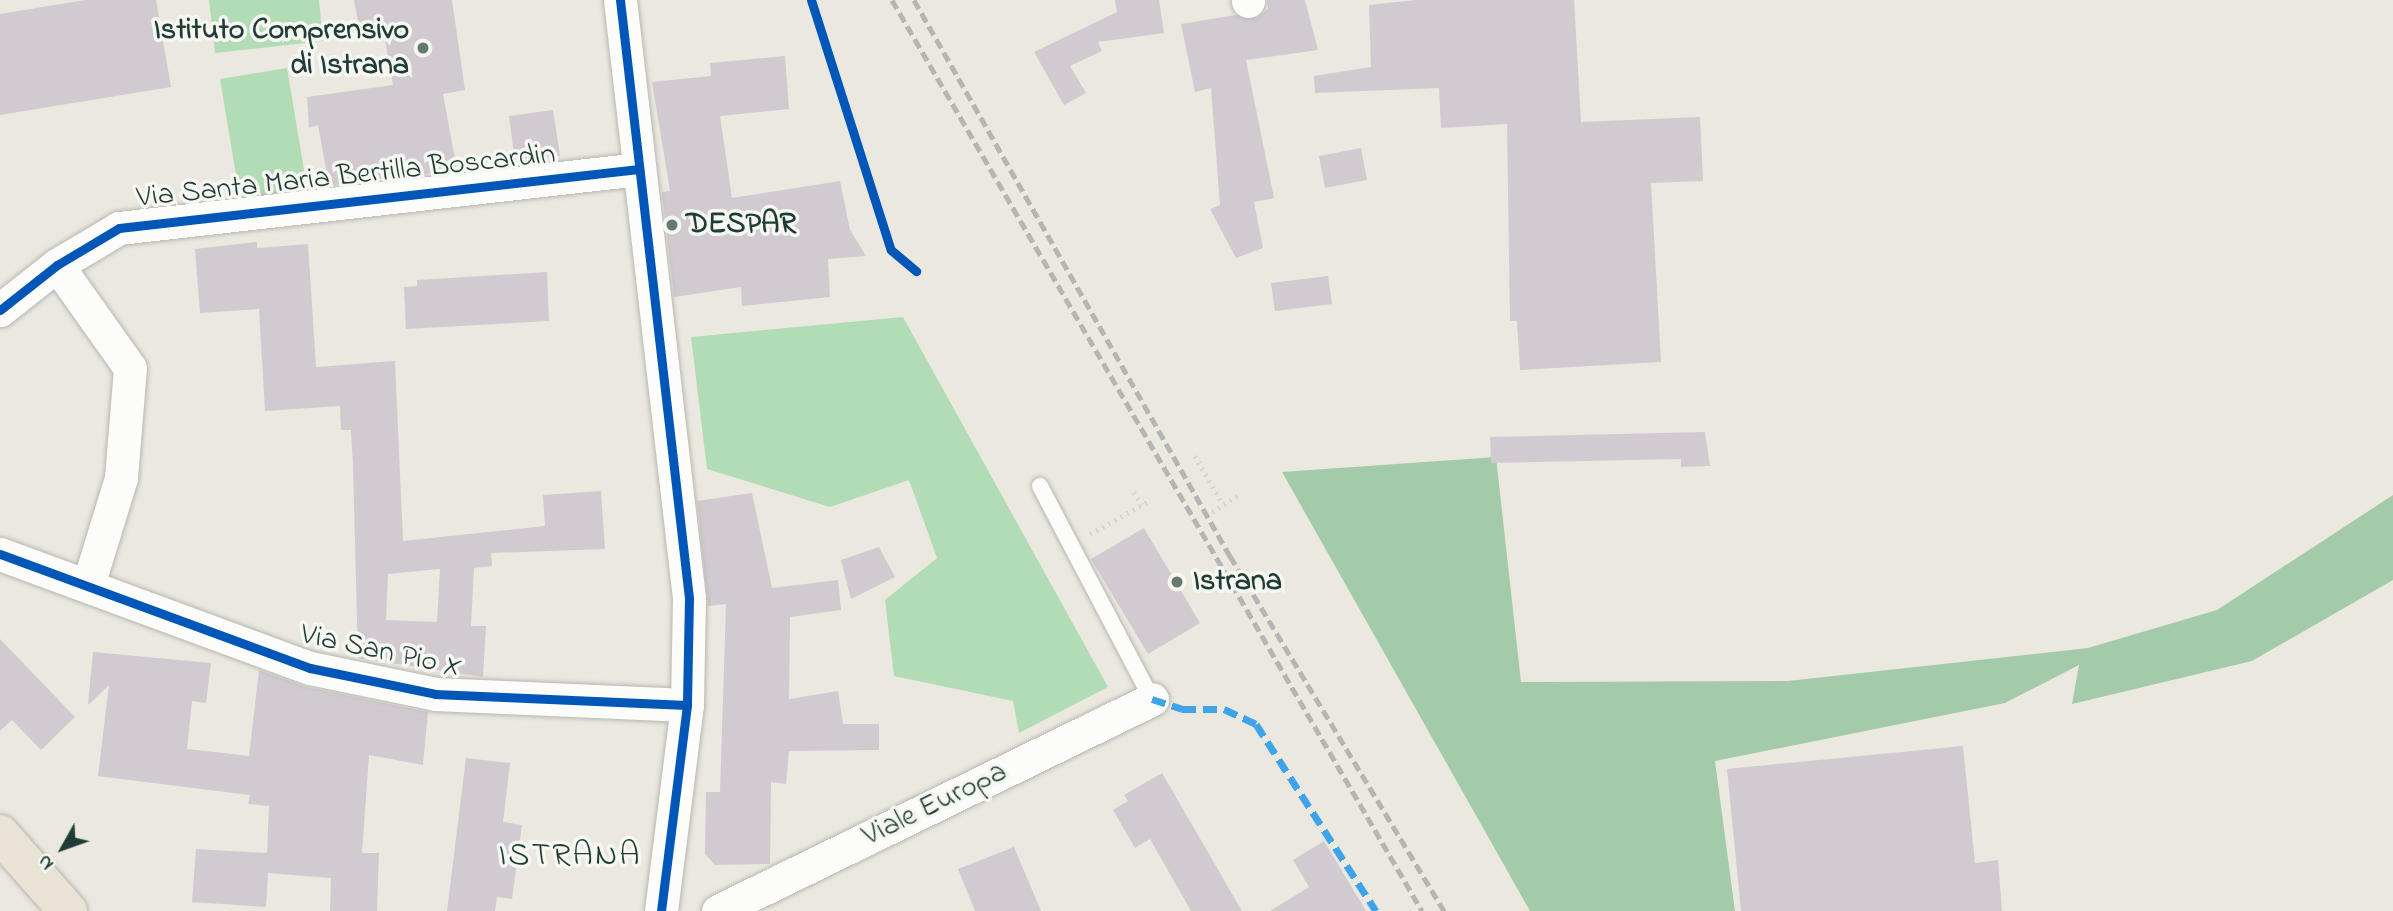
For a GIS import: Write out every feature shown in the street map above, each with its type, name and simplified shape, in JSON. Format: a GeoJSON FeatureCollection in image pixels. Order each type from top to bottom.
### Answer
{"type":"FeatureCollection","features":[{"type":"Feature","properties":{"kind":"main road"},"geometry":{"type":"LineString","coordinates":[[0,834],[68,911]]}},
{"type":"Feature","properties":{"kind":"street"},"geometry":{"type":"LineString","coordinates":[[620,0],[689,598],[687,705],[661,911]]}},
{"type":"Feature","properties":{"kind":"street","name":"Via Santa Maria Bertilla Boscardin"},"geometry":{"type":"LineString","coordinates":[[0,310],[57,265],[119,228],[639,169]]}},
{"type":"Feature","properties":{"kind":"street"},"geometry":{"type":"LineString","coordinates":[[57,265],[130,368],[121,478],[89,582]]}},
{"type":"Feature","properties":{"kind":"street","name":"Via San Pio X"},"geometry":{"type":"LineString","coordinates":[[0,554],[89,582],[310,668],[435,694],[687,705]]}},
{"type":"Feature","properties":{"kind":"street","name":"Viale Europa"},"geometry":{"type":"LineString","coordinates":[[718,911],[1152,698]]}},
{"type":"Feature","properties":{"kind":"lane"},"geometry":{"type":"LineString","coordinates":[[1040,486],[1152,698]]}},
{"type":"Feature","properties":{"kind":"path"},"geometry":{"type":"LineString","coordinates":[[1195,456],[1223,505]]}},
{"type":"Feature","properties":{"kind":"path"},"geometry":{"type":"LineString","coordinates":[[1071,545],[1145,504],[1134,492]]}},
{"type":"Feature","properties":{"kind":"path"},"geometry":{"type":"LineString","coordinates":[[1212,512],[1237,496]]}},
{"type":"Feature","properties":{"kind":"green space"},"geometry":{"type":"Polygon","coordinates":[[[209,0],[319,0],[323,41],[215,53],[209,0]]]}},
{"type":"Feature","properties":{"kind":"green space"},"geometry":{"type":"Polygon","coordinates":[[[287,68],[307,188],[240,199],[220,79],[287,68]]]}},
{"type":"Feature","properties":{"kind":"green space"},"geometry":{"type":"Polygon","coordinates":[[[903,317],[1108,687],[1019,733],[1013,701],[894,676],[885,600],[937,558],[909,480],[830,507],[707,469],[691,337],[903,317]]]}},
{"type":"Feature","properties":{"kind":"green space"},"geometry":{"type":"Polygon","coordinates":[[[1496,457],[1521,682],[1788,681],[2088,648],[2217,610],[2393,495],[2393,580],[2252,661],[2072,704],[2079,665],[2005,703],[1715,761],[1735,911],[1530,911],[1282,472],[1496,457]]]}},
{"type":"Feature","properties":{"kind":"building"},"geometry":{"type":"Polygon","coordinates":[[[85,0],[156,0],[171,87],[0,115],[0,14],[85,0]]]}},
{"type":"Feature","properties":{"kind":"building"},"geometry":{"type":"Polygon","coordinates":[[[354,0],[452,0],[465,90],[443,94],[457,170],[329,185],[318,125],[309,128],[307,97],[393,85],[382,24],[359,27],[354,0]]]}},
{"type":"Feature","properties":{"kind":"building"},"geometry":{"type":"Polygon","coordinates":[[[1115,0],[1159,0],[1164,33],[1098,42],[1102,51],[1070,66],[1086,93],[1064,105],[1034,52],[1117,12],[1115,0]]]}},
{"type":"Feature","properties":{"kind":"building"},"geometry":{"type":"Polygon","coordinates":[[[1267,0],[1305,0],[1318,50],[1246,60],[1274,198],[1254,202],[1263,248],[1236,258],[1210,209],[1220,205],[1211,88],[1195,92],[1181,24],[1235,15],[1257,18],[1268,9],[1267,0]]]}},
{"type":"Feature","properties":{"kind":"building"},"geometry":{"type":"Polygon","coordinates":[[[1416,0],[1574,0],[1581,122],[1700,117],[1703,181],[1651,183],[1661,362],[1520,370],[1517,321],[1510,321],[1507,124],[1441,128],[1439,88],[1315,93],[1314,76],[1371,67],[1369,5],[1416,0]]]}},
{"type":"Feature","properties":{"kind":"building"},"geometry":{"type":"Polygon","coordinates":[[[785,56],[789,109],[720,116],[732,198],[840,181],[850,230],[866,256],[828,259],[830,297],[742,306],[741,287],[674,297],[662,192],[670,191],[652,82],[711,76],[710,63],[785,56]]]}},
{"type":"Feature","properties":{"kind":"building"},"geometry":{"type":"Polygon","coordinates":[[[553,110],[560,156],[515,162],[509,116],[553,110]]]}},
{"type":"Feature","properties":{"kind":"building"},"geometry":{"type":"Polygon","coordinates":[[[1361,148],[1367,180],[1325,188],[1319,156],[1361,148]]]}},
{"type":"Feature","properties":{"kind":"building"},"geometry":{"type":"Polygon","coordinates":[[[257,242],[257,248],[308,244],[316,367],[395,361],[403,541],[545,526],[543,495],[601,491],[605,549],[491,553],[492,566],[474,568],[471,626],[486,626],[483,677],[358,658],[351,430],[341,430],[340,406],[265,411],[259,309],[200,313],[195,249],[257,242]],[[440,569],[388,574],[386,620],[437,622],[440,569]]]}},
{"type":"Feature","properties":{"kind":"building"},"geometry":{"type":"Polygon","coordinates":[[[547,272],[549,321],[406,329],[404,287],[417,286],[417,280],[547,272]]]}},
{"type":"Feature","properties":{"kind":"building"},"geometry":{"type":"Polygon","coordinates":[[[1328,276],[1332,304],[1275,311],[1271,283],[1328,276]]]}},
{"type":"Feature","properties":{"kind":"building"},"geometry":{"type":"Polygon","coordinates":[[[1705,432],[1710,466],[1681,467],[1681,459],[1491,463],[1490,437],[1705,432]]]}},
{"type":"Feature","properties":{"kind":"building"},"geometry":{"type":"Polygon","coordinates":[[[752,493],[772,588],[838,580],[841,610],[790,617],[789,699],[838,691],[843,724],[879,724],[879,750],[789,751],[786,784],[771,782],[770,864],[715,865],[705,854],[706,792],[720,792],[726,604],[708,606],[697,501],[752,493]]]}},
{"type":"Feature","properties":{"kind":"building"},"geometry":{"type":"Polygon","coordinates":[[[1144,528],[1200,623],[1148,654],[1091,559],[1144,528]]]}},
{"type":"Feature","properties":{"kind":"building"},"geometry":{"type":"Polygon","coordinates":[[[879,547],[895,577],[851,599],[841,560],[879,547]]]}},
{"type":"Feature","properties":{"kind":"building"},"geometry":{"type":"Polygon","coordinates":[[[0,639],[75,717],[41,750],[12,720],[0,731],[0,639]]]}},
{"type":"Feature","properties":{"kind":"building"},"geometry":{"type":"Polygon","coordinates":[[[93,652],[211,663],[206,703],[192,701],[187,749],[249,756],[259,670],[306,687],[428,712],[423,765],[369,755],[362,853],[379,853],[377,911],[330,911],[331,878],[268,873],[266,907],[192,902],[196,849],[267,853],[269,806],[248,804],[250,795],[98,776],[109,685],[88,705],[93,652]]]}},
{"type":"Feature","properties":{"kind":"building"},"geometry":{"type":"Polygon","coordinates":[[[1963,746],[1975,863],[1998,860],[2002,911],[1741,911],[1727,769],[1963,746]]]}},
{"type":"Feature","properties":{"kind":"building"},"geometry":{"type":"Polygon","coordinates":[[[466,758],[510,763],[503,822],[522,825],[512,899],[497,897],[495,911],[447,911],[466,758]]]}},
{"type":"Feature","properties":{"kind":"building"},"geometry":{"type":"Polygon","coordinates":[[[1162,773],[1242,911],[1191,911],[1150,839],[1135,848],[1113,810],[1128,801],[1124,795],[1162,773]]]}},
{"type":"Feature","properties":{"kind":"building"},"geometry":{"type":"Polygon","coordinates":[[[1324,841],[1366,911],[1270,911],[1309,887],[1293,860],[1324,841]]]}},
{"type":"Feature","properties":{"kind":"building"},"geometry":{"type":"Polygon","coordinates":[[[1014,847],[1041,911],[975,911],[958,869],[1014,847]]]}},
{"type":"Feature","properties":{"kind":"railway"},"geometry":{"type":"LineString","coordinates":[[892,0],[1422,911]]}},
{"type":"Feature","properties":{"kind":"railway"},"geometry":{"type":"LineString","coordinates":[[914,0],[1230,556],[1444,911]]}},
{"type":"Feature","properties":{"kind":"marked path"},"geometry":{"type":"LineString","coordinates":[[1152,699],[1182,709],[1224,709],[1256,724],[1376,911]]}},
{"type":"Feature","properties":{"kind":"cycle path"},"geometry":{"type":"LineString","coordinates":[[620,0],[689,598],[687,705],[661,911]]}},
{"type":"Feature","properties":{"kind":"cycle path"},"geometry":{"type":"LineString","coordinates":[[811,0],[891,250],[916,271]]}},
{"type":"Feature","properties":{"kind":"cycle path"},"geometry":{"type":"LineString","coordinates":[[0,310],[57,265],[119,228],[639,169]]}},
{"type":"Feature","properties":{"kind":"cycle path"},"geometry":{"type":"LineString","coordinates":[[0,554],[310,668],[435,694],[687,705]]}},
{"type":"Feature","properties":{"kind":"place","name":"Istituto Comprensivo di Istrana"},"geometry":{"type":"Point","coordinates":[423,48]}},
{"type":"Feature","properties":{"kind":"place","name":"DESPAR"},"geometry":{"type":"Point","coordinates":[672,225]}},
{"type":"Feature","properties":{"kind":"place","name":"Istrana"},"geometry":{"type":"Point","coordinates":[1177,582]}},
{"type":"Feature","properties":{"kind":"district","name":"ISTRANA"},"geometry":{"type":"Point","coordinates":[570,857]}}]}
